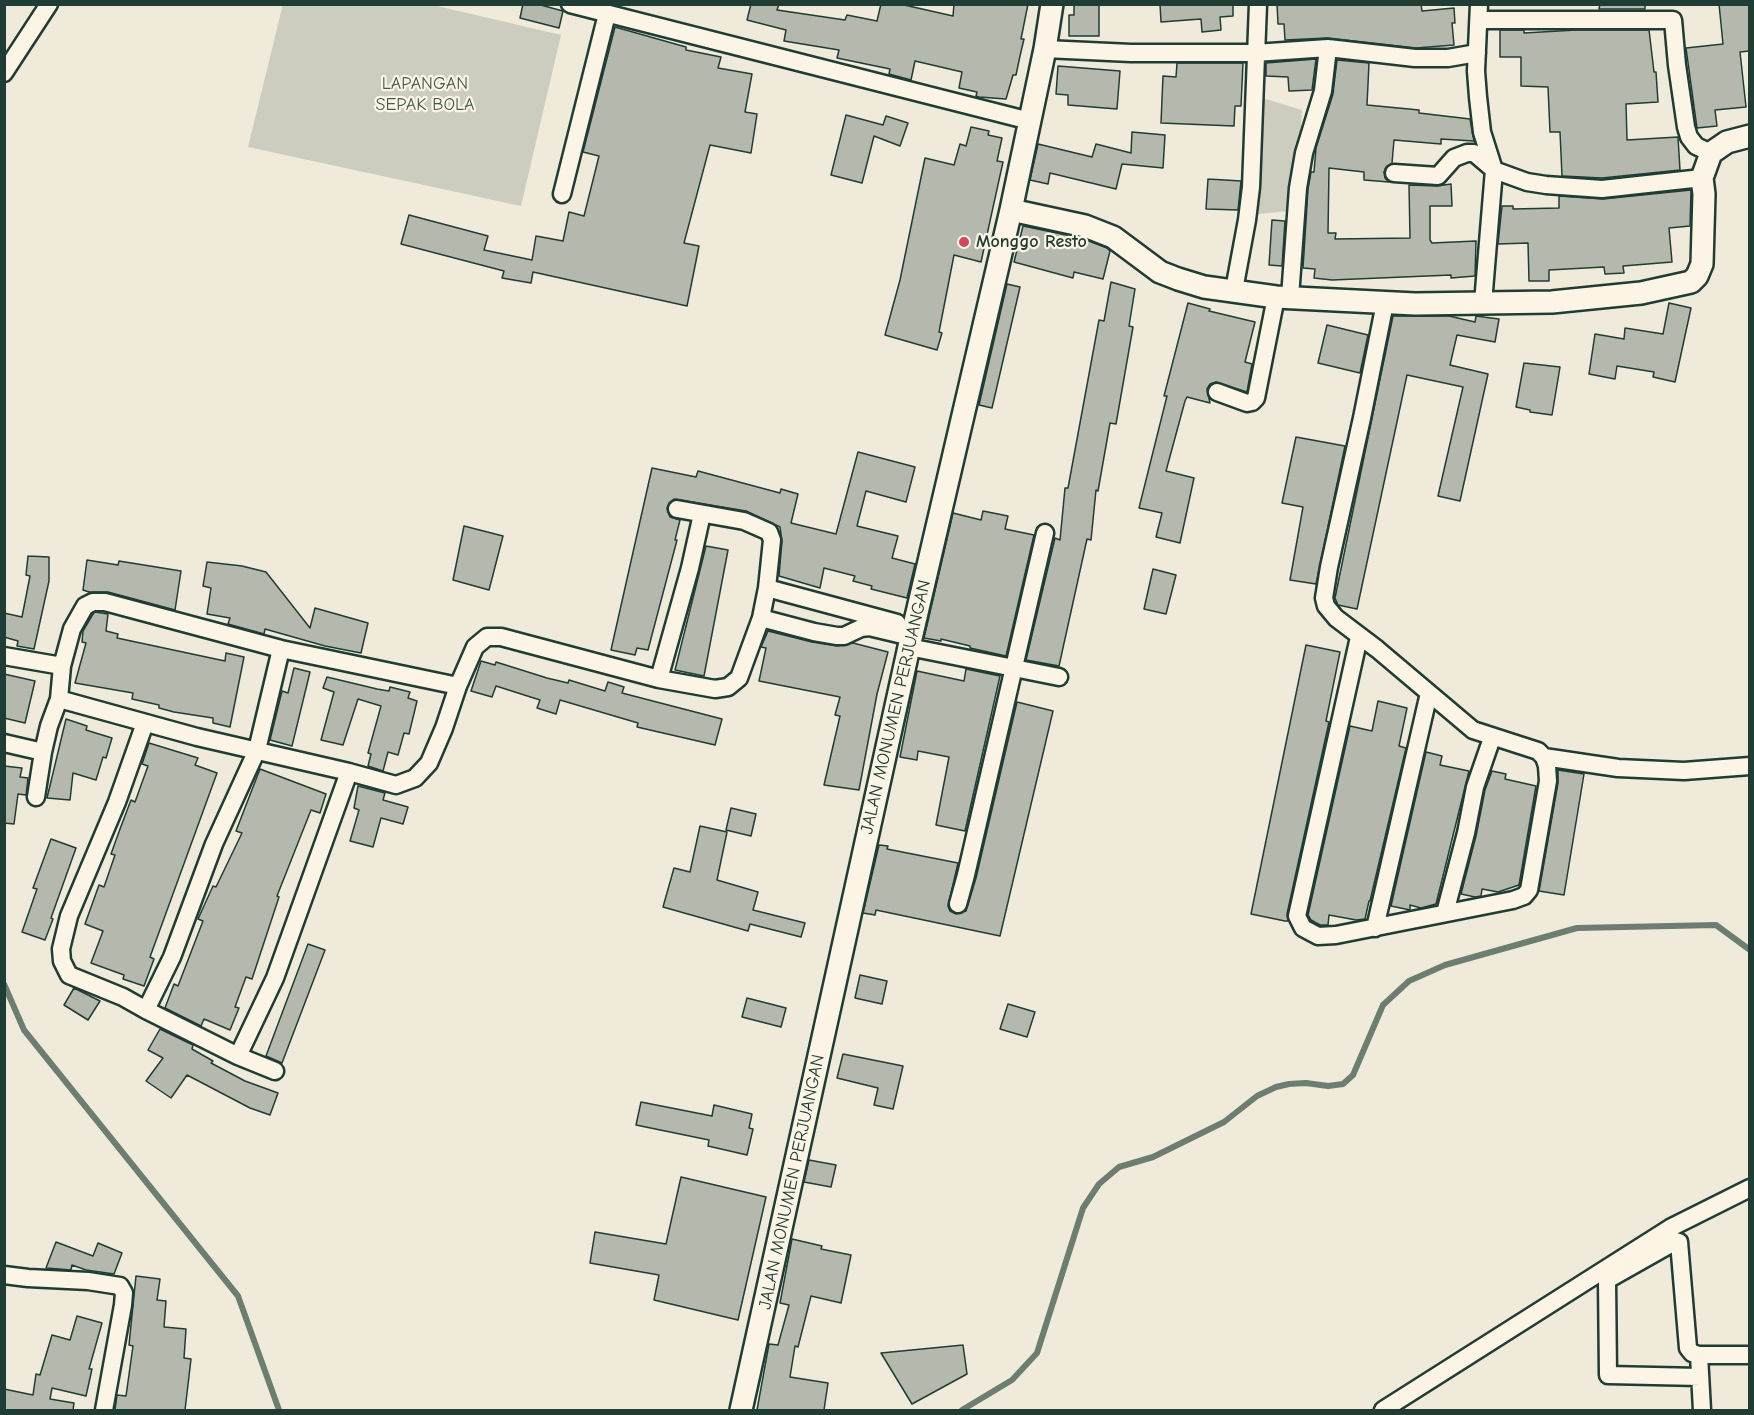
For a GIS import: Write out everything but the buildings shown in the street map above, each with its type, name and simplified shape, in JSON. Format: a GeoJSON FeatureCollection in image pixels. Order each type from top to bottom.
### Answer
{"type":"FeatureCollection","features":[{"type":"Feature","properties":{"kind":"street"},"geometry":{"type":"LineString","coordinates":[[4,73],[49,4]]}},
{"type":"Feature","properties":{"kind":"street"},"geometry":{"type":"LineString","coordinates":[[570,4],[1030,121]]}},
{"type":"Feature","properties":{"kind":"street","name":"JALAN MONUMEN PERJUANGAN"},"geometry":{"type":"LineString","coordinates":[[741,1410],[911,637],[1011,210],[1045,49],[1052,4]]}},
{"type":"Feature","properties":{"kind":"street"},"geometry":{"type":"LineString","coordinates":[[1234,290],[1251,187],[1258,4]]}},
{"type":"Feature","properties":{"kind":"street"},"geometry":{"type":"LineString","coordinates":[[1483,303],[1494,170],[1482,132],[1476,80],[1479,12],[1674,12],[1677,65],[1686,128],[1696,146],[1711,153]]}},
{"type":"Feature","properties":{"kind":"street"},"geometry":{"type":"LineString","coordinates":[[562,194],[607,14]]}},
{"type":"Feature","properties":{"kind":"street"},"geometry":{"type":"LineString","coordinates":[[1045,49],[1131,53],[1255,53],[1328,48],[1415,58],[1448,58],[1477,53]]}},
{"type":"Feature","properties":{"kind":"street"},"geometry":{"type":"LineString","coordinates":[[1217,392],[1247,403],[1256,398],[1283,297],[1304,153],[1323,92],[1328,48]]}},
{"type":"Feature","properties":{"kind":"street"},"geometry":{"type":"LineString","coordinates":[[1011,210],[1085,226],[1113,237],[1160,272],[1204,286],[1283,297],[1384,303],[1552,302],[1630,294],[1691,282],[1697,276],[1702,264],[1704,194],[1702,178],[1711,153],[1727,142],[1749,136]]}},
{"type":"Feature","properties":{"kind":"street"},"geometry":{"type":"LineString","coordinates":[[1394,173],[1438,176],[1454,158],[1461,154],[1474,153],[1494,170],[1537,184],[1602,189],[1702,178]]}},
{"type":"Feature","properties":{"kind":"street"},"geometry":{"type":"LineString","coordinates":[[1359,637],[1297,916],[1303,928],[1318,936],[1336,935],[1524,896],[1529,890],[1548,782],[1544,757],[1538,751],[1492,738],[1461,722],[1377,649],[1331,613],[1324,598],[1384,303]]}},
{"type":"Feature","properties":{"kind":"street"},"geometry":{"type":"LineString","coordinates":[[59,699],[145,723],[396,785],[415,778],[429,763],[475,647],[487,637],[501,637],[659,679],[715,689],[728,687],[739,678],[761,618],[772,540],[769,532],[744,521],[678,509]]}},
{"type":"Feature","properties":{"kind":"street"},"geometry":{"type":"LineString","coordinates":[[659,679],[690,568],[702,514]]}},
{"type":"Feature","properties":{"kind":"street"},"geometry":{"type":"LineString","coordinates":[[957,904],[966,875],[1045,533]]}},
{"type":"Feature","properties":{"kind":"street"},"geometry":{"type":"LineString","coordinates":[[767,588],[1014,669],[1059,677]]}},
{"type":"Feature","properties":{"kind":"street"},"geometry":{"type":"LineString","coordinates":[[36,797],[43,752],[59,699],[62,666],[72,629],[85,606],[93,602],[105,602],[281,649],[458,686]]}},
{"type":"Feature","properties":{"kind":"street"},"geometry":{"type":"LineString","coordinates":[[761,618],[837,636],[844,636],[869,627],[911,637]]}},
{"type":"Feature","properties":{"kind":"street"},"geometry":{"type":"LineString","coordinates":[[146,1010],[172,957],[214,844],[257,750],[281,649]]}},
{"type":"Feature","properties":{"kind":"street"},"geometry":{"type":"LineString","coordinates":[[4,656],[62,666]]}},
{"type":"Feature","properties":{"kind":"street"},"geometry":{"type":"LineString","coordinates":[[1375,928],[1429,693]]}},
{"type":"Feature","properties":{"kind":"street"},"geometry":{"type":"LineString","coordinates":[[145,723],[117,802],[69,916],[61,949],[62,961],[69,975],[123,997],[238,1056],[275,1071]]}},
{"type":"Feature","properties":{"kind":"street"},"geometry":{"type":"LineString","coordinates":[[1445,913],[1466,833],[1475,787],[1492,738]]}},
{"type":"Feature","properties":{"kind":"street"},"geometry":{"type":"LineString","coordinates":[[4,743],[43,752]]}},
{"type":"Feature","properties":{"kind":"street"},"geometry":{"type":"LineString","coordinates":[[1544,757],[1618,768],[1684,771],[1749,766]]}},
{"type":"Feature","properties":{"kind":"street"},"geometry":{"type":"LineString","coordinates":[[238,1056],[274,978],[349,772]]}},
{"type":"Feature","properties":{"kind":"street"},"geometry":{"type":"LineString","coordinates":[[1383,1410],[1670,1228],[1749,1188]]}},
{"type":"Feature","properties":{"kind":"street"},"geometry":{"type":"LineString","coordinates":[[1700,1377],[1608,1375],[1607,1280],[1676,1241],[1679,1242],[1688,1348],[1692,1353],[1699,1355],[1749,1355]]}},
{"type":"Feature","properties":{"kind":"street"},"geometry":{"type":"LineString","coordinates":[[4,1275],[88,1281],[120,1286],[124,1293],[123,1305],[104,1410]]}},
{"type":"Feature","properties":{"kind":"street"},"geometry":{"type":"LineString","coordinates":[[1699,1355],[1702,1410]]}},
{"type":"Feature","properties":{"kind":"green space","name":"LAPANGAN SEPAK BOLA"},"geometry":{"type":"Polygon","coordinates":[[[283,4],[433,5],[561,35],[521,206],[248,147],[283,4]]]}},
{"type":"Feature","properties":{"kind":"green space"},"geometry":{"type":"Polygon","coordinates":[[[1256,96],[1302,110],[1296,210],[1251,215],[1256,96]]]}},
{"type":"Feature","properties":{"kind":"waterway"},"geometry":{"type":"LineString","coordinates":[[962,1410],[1012,1380],[1037,1353],[1083,1208],[1099,1184],[1119,1167],[1153,1157],[1224,1122],[1257,1096],[1276,1087],[1306,1083],[1328,1086],[1343,1084],[1353,1075],[1383,1005],[1409,981],[1445,965],[1577,928],[1716,925],[1750,950]]}},
{"type":"Feature","properties":{"kind":"waterway"},"geometry":{"type":"LineString","coordinates":[[4,984],[24,1030],[238,1296],[279,1410]]}},
{"type":"Feature","properties":{"kind":"place","name":"Monggo Resto"},"geometry":{"type":"Point","coordinates":[964,242]}}]}
